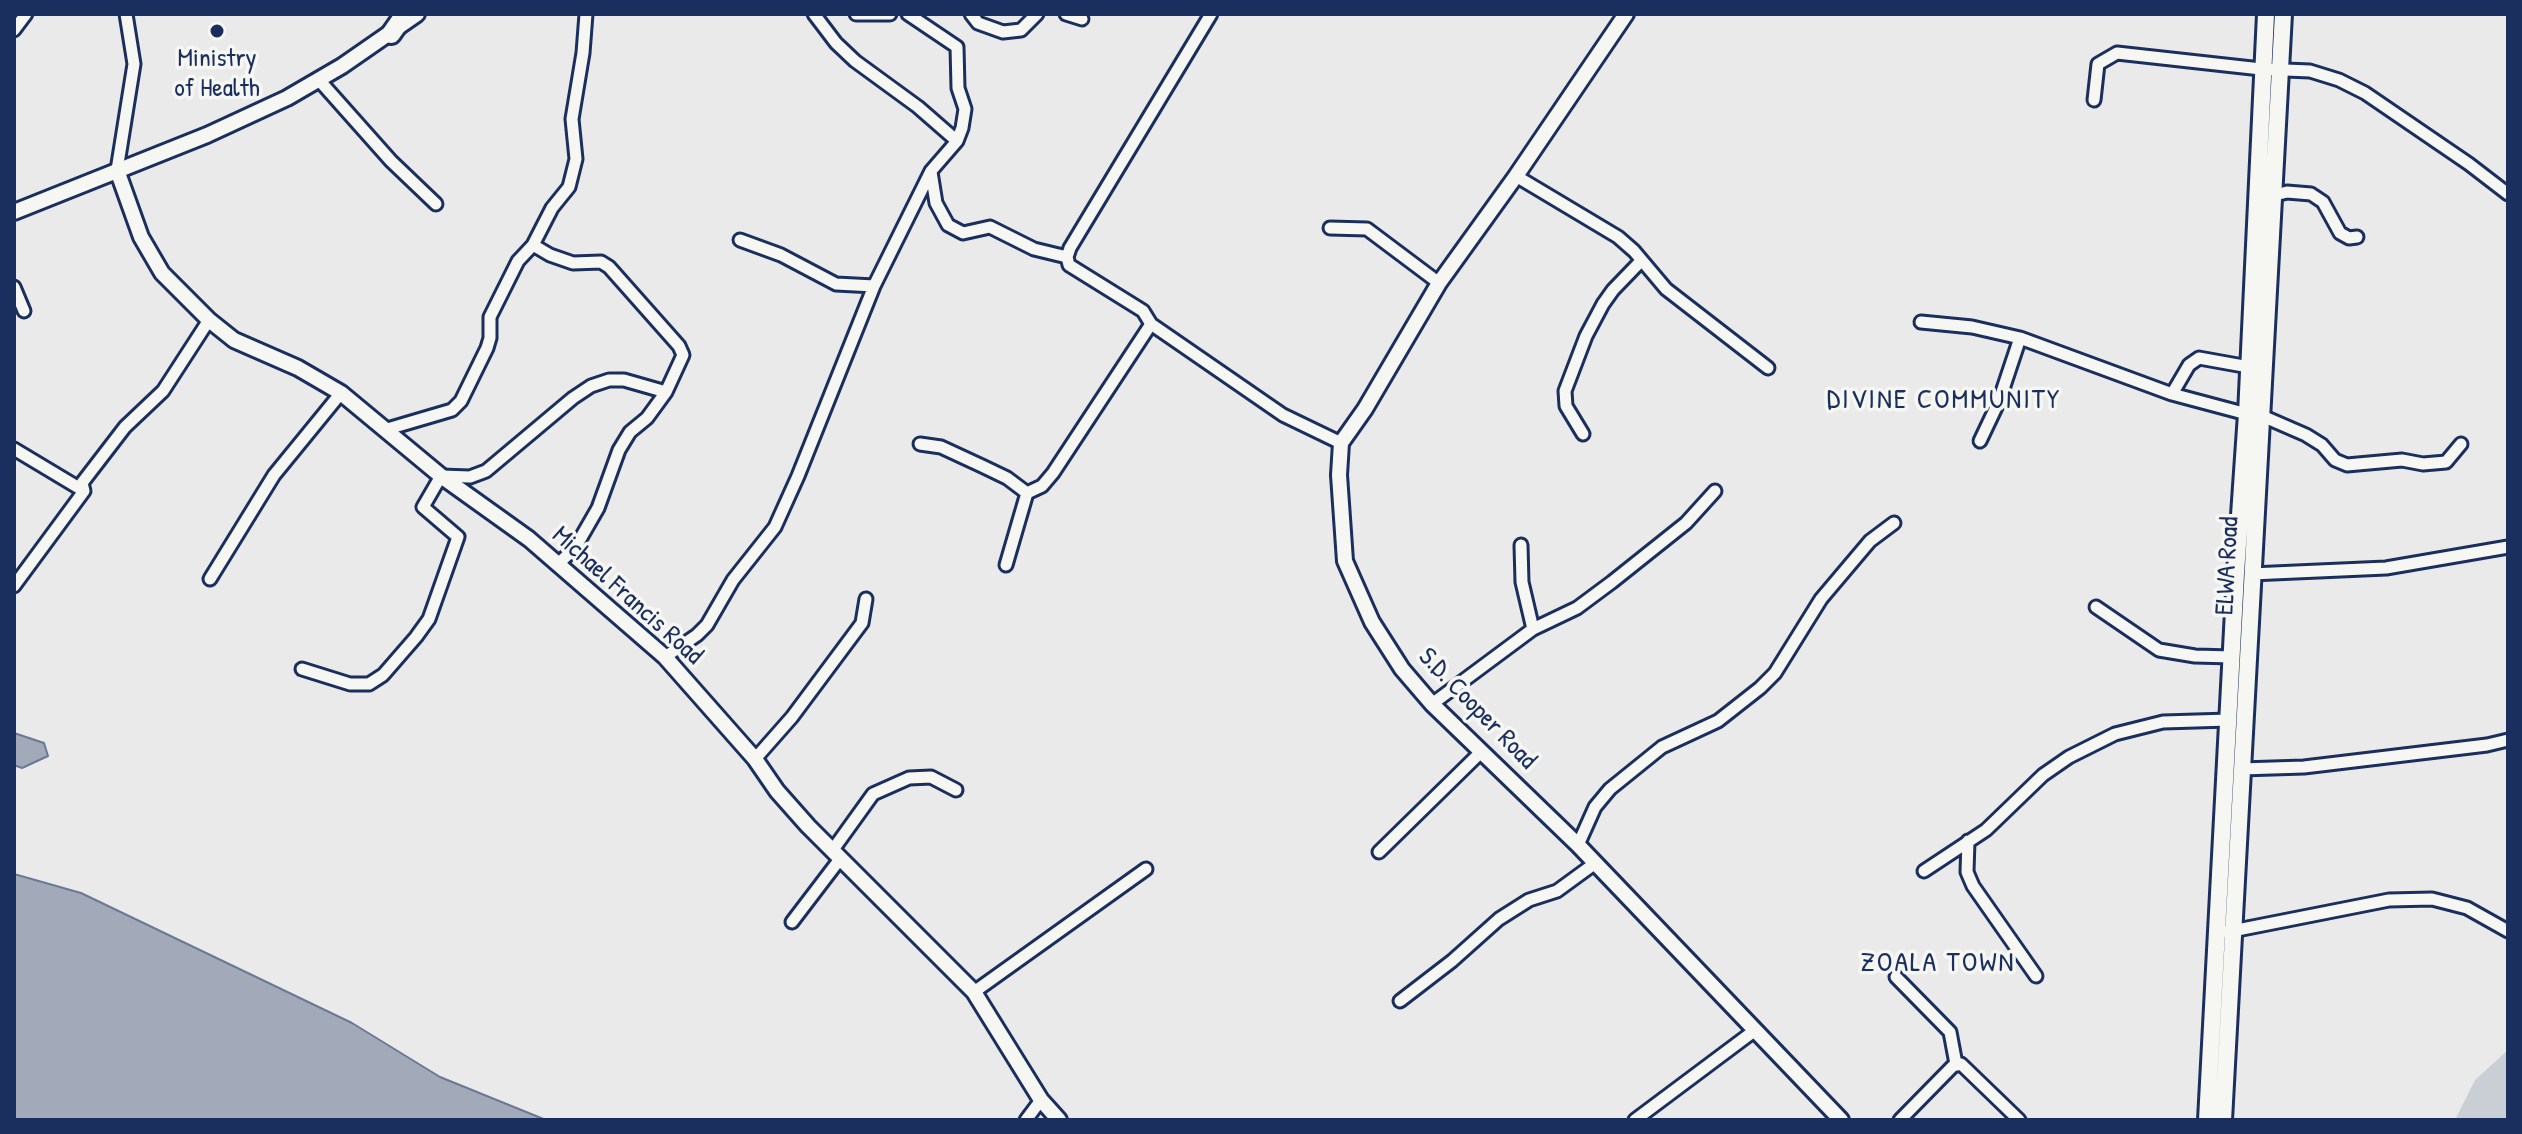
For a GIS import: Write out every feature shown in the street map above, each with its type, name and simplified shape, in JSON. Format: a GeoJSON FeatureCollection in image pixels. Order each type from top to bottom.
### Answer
{"type":"FeatureCollection","features":[{"type":"Feature","properties":{"kind":"highway"},"geometry":{"type":"LineString","coordinates":[[391,34],[405,14]]}},
{"type":"Feature","properties":{"kind":"main road","name":"ELWA Road"},"geometry":{"type":"LineString","coordinates":[[2207,1120],[2232,657],[2271,196],[2270,70],[2266,14]]}},
{"type":"Feature","properties":{"kind":"main road","name":"ELWA Road"},"geometry":{"type":"LineString","coordinates":[[2223,1120],[2251,574],[2254,414],[2249,367],[2270,70],[2283,14]]}},
{"type":"Feature","properties":{"kind":"street"},"geometry":{"type":"LineString","coordinates":[[14,30],[26,14]]}},
{"type":"Feature","properties":{"kind":"street"},"geometry":{"type":"LineString","coordinates":[[117,170],[134,64],[126,14]]}},
{"type":"Feature","properties":{"kind":"street"},"geometry":{"type":"LineString","coordinates":[[14,212],[220,129],[287,98],[391,34],[417,14]]}},
{"type":"Feature","properties":{"kind":"street"},"geometry":{"type":"LineString","coordinates":[[384,430],[440,415],[452,410],[461,401],[487,348],[490,317],[518,261],[533,245],[552,208],[569,187],[576,138],[572,119],[586,14]]}},
{"type":"Feature","properties":{"kind":"street"},"geometry":{"type":"LineString","coordinates":[[814,14],[836,43],[855,61],[918,107],[957,141]]}},
{"type":"Feature","properties":{"kind":"street"},"geometry":{"type":"LineString","coordinates":[[856,14],[890,14]]}},
{"type":"Feature","properties":{"kind":"street"},"geometry":{"type":"LineString","coordinates":[[665,657],[707,625],[733,580],[775,527],[874,286],[931,171],[957,141],[965,109],[958,88],[957,47],[908,14]]}},
{"type":"Feature","properties":{"kind":"street"},"geometry":{"type":"LineString","coordinates":[[971,14],[978,23],[1003,32],[1021,30],[1037,14]]}},
{"type":"Feature","properties":{"kind":"street"},"geometry":{"type":"LineString","coordinates":[[1066,14],[1082,19]]}},
{"type":"Feature","properties":{"kind":"street"},"geometry":{"type":"LineString","coordinates":[[1211,14],[1070,248],[1067,257],[1069,265],[1143,311],[1151,324],[1283,415],[1341,443],[1365,409],[1439,283],[1626,14]]}},
{"type":"Feature","properties":{"kind":"street"},"geometry":{"type":"LineString","coordinates":[[2094,100],[2098,64],[2117,53],[2270,70],[2310,71],[2339,80],[2365,93],[2508,194]]}},
{"type":"Feature","properties":{"kind":"street"},"geometry":{"type":"LineString","coordinates":[[319,80],[391,161],[436,204]]}},
{"type":"Feature","properties":{"kind":"street","name":"Michael Francis Road"},"geometry":{"type":"LineString","coordinates":[[117,170],[141,237],[162,273],[209,320],[234,340],[298,368],[341,393],[441,476],[559,563],[665,657],[755,759],[777,791],[836,855],[974,992],[1041,1100],[1059,1120]]}},
{"type":"Feature","properties":{"kind":"street"},"geometry":{"type":"LineString","coordinates":[[931,171],[936,203],[948,225],[963,233],[990,227],[1034,249],[1067,257]]}},
{"type":"Feature","properties":{"kind":"street"},"geometry":{"type":"LineString","coordinates":[[1516,176],[1618,237],[1666,289],[1768,368]]}},
{"type":"Feature","properties":{"kind":"street"},"geometry":{"type":"LineString","coordinates":[[2271,196],[2287,192],[2311,194],[2323,202],[2340,233],[2349,238],[2357,237]]}},
{"type":"Feature","properties":{"kind":"street"},"geometry":{"type":"LineString","coordinates":[[1330,228],[1367,229],[1439,283]]}},
{"type":"Feature","properties":{"kind":"street"},"geometry":{"type":"LineString","coordinates":[[740,240],[781,255],[836,284],[874,286]]}},
{"type":"Feature","properties":{"kind":"street"},"geometry":{"type":"LineString","coordinates":[[533,245],[573,263],[601,262],[609,267],[679,346],[683,355],[666,392],[647,418],[630,432],[619,450],[598,508],[575,548],[559,563]]}},
{"type":"Feature","properties":{"kind":"street"},"geometry":{"type":"LineString","coordinates":[[1583,434],[1566,406],[1565,391],[1586,336],[1603,304],[1641,261]]}},
{"type":"Feature","properties":{"kind":"street"},"geometry":{"type":"LineString","coordinates":[[14,287],[24,311]]}},
{"type":"Feature","properties":{"kind":"street"},"geometry":{"type":"LineString","coordinates":[[84,491],[82,483],[125,427],[163,391],[209,320]]}},
{"type":"Feature","properties":{"kind":"street"},"geometry":{"type":"LineString","coordinates":[[1921,322],[1972,327],[2020,338],[2172,394],[2254,414],[2306,435],[2322,445],[2335,460],[2347,465],[2393,460],[2423,464],[2446,462],[2461,444]]}},
{"type":"Feature","properties":{"kind":"street"},"geometry":{"type":"LineString","coordinates":[[1006,565],[1027,493],[1042,486],[1053,473],[1151,324]]}},
{"type":"Feature","properties":{"kind":"street"},"geometry":{"type":"LineString","coordinates":[[1980,441],[1999,401],[2020,338]]}},
{"type":"Feature","properties":{"kind":"street"},"geometry":{"type":"LineString","coordinates":[[2172,394],[2189,365],[2199,358],[2249,367]]}},
{"type":"Feature","properties":{"kind":"street"},"geometry":{"type":"LineString","coordinates":[[302,669],[350,684],[369,684],[383,675],[416,637],[433,607],[458,537],[423,507],[441,476],[470,477],[486,471],[591,386],[609,380],[624,380],[666,392]]}},
{"type":"Feature","properties":{"kind":"street"},"geometry":{"type":"LineString","coordinates":[[210,579],[274,475],[341,393]]}},
{"type":"Feature","properties":{"kind":"street","name":"S.D. Cooper Road"},"geometry":{"type":"LineString","coordinates":[[1341,443],[1339,475],[1345,561],[1372,622],[1402,669],[1432,704],[1578,845],[1841,1120]]}},
{"type":"Feature","properties":{"kind":"street"},"geometry":{"type":"LineString","coordinates":[[920,444],[941,447],[1007,478],[1027,493]]}},
{"type":"Feature","properties":{"kind":"street"},"geometry":{"type":"LineString","coordinates":[[14,449],[84,491]]}},
{"type":"Feature","properties":{"kind":"street"},"geometry":{"type":"LineString","coordinates":[[14,586],[84,491]]}},
{"type":"Feature","properties":{"kind":"street"},"geometry":{"type":"LineString","coordinates":[[1432,704],[1533,629],[1577,608],[1612,582],[1686,523],[1715,491]]}},
{"type":"Feature","properties":{"kind":"street"},"geometry":{"type":"LineString","coordinates":[[1578,845],[1595,807],[1610,789],[1662,747],[1718,721],[1767,681],[1821,599],[1870,541],[1894,523]]}},
{"type":"Feature","properties":{"kind":"street"},"geometry":{"type":"LineString","coordinates":[[1521,545],[1522,582],[1533,629]]}},
{"type":"Feature","properties":{"kind":"street"},"geometry":{"type":"LineString","coordinates":[[2251,574],[2386,568],[2508,547]]}},
{"type":"Feature","properties":{"kind":"street"},"geometry":{"type":"LineString","coordinates":[[755,759],[792,717],[862,623],[866,599]]}},
{"type":"Feature","properties":{"kind":"street"},"geometry":{"type":"LineString","coordinates":[[2096,607],[2159,650],[2195,656],[2232,657]]}},
{"type":"Feature","properties":{"kind":"street"},"geometry":{"type":"LineString","coordinates":[[1924,871],[1995,822],[2043,775],[2069,757],[2115,734],[2163,722],[2229,720]]}},
{"type":"Feature","properties":{"kind":"street"},"geometry":{"type":"LineString","coordinates":[[2241,769],[2304,767],[2508,740]]}},
{"type":"Feature","properties":{"kind":"street"},"geometry":{"type":"LineString","coordinates":[[1379,852],[1481,752]]}},
{"type":"Feature","properties":{"kind":"street"},"geometry":{"type":"LineString","coordinates":[[792,922],[873,794],[909,778],[931,777],[956,790]]}},
{"type":"Feature","properties":{"kind":"street"},"geometry":{"type":"LineString","coordinates":[[1968,841],[1967,872],[1973,886],[2036,976]]}},
{"type":"Feature","properties":{"kind":"street"},"geometry":{"type":"LineString","coordinates":[[1400,1001],[1499,919],[1529,900],[1557,891],[1594,864]]}},
{"type":"Feature","properties":{"kind":"street"},"geometry":{"type":"LineString","coordinates":[[974,992],[1146,869]]}},
{"type":"Feature","properties":{"kind":"street"},"geometry":{"type":"LineString","coordinates":[[2217,934],[2389,900],[2432,899],[2467,908],[2508,931]]}},
{"type":"Feature","properties":{"kind":"street"},"geometry":{"type":"LineString","coordinates":[[1896,977],[1950,1032],[1956,1064]]}},
{"type":"Feature","properties":{"kind":"street"},"geometry":{"type":"LineString","coordinates":[[1635,1120],[1754,1031]]}},
{"type":"Feature","properties":{"kind":"street"},"geometry":{"type":"LineString","coordinates":[[1900,1120],[1956,1064]]}},
{"type":"Feature","properties":{"kind":"street"},"geometry":{"type":"LineString","coordinates":[[1956,1064],[1965,1065],[2019,1120]]}},
{"type":"Feature","properties":{"kind":"street"},"geometry":{"type":"LineString","coordinates":[[1026,1120],[1041,1100]]}},
{"type":"Feature","properties":{"kind":"shaded area"},"geometry":{"type":"Polygon","coordinates":[[[2508,1050],[2508,1120],[2455,1120],[2475,1080],[2508,1050]]]}},
{"type":"Feature","properties":{"kind":"water"},"geometry":{"type":"Polygon","coordinates":[[[14,733],[44,743],[48,756],[22,768],[14,765],[14,733]]]}},
{"type":"Feature","properties":{"kind":"water"},"geometry":{"type":"Polygon","coordinates":[[[14,874],[81,893],[352,1023],[440,1077],[546,1120],[14,1120],[14,874]]]}},
{"type":"Feature","properties":{"kind":"place","name":"Ministry of Health"},"geometry":{"type":"Point","coordinates":[217,31]}},
{"type":"Feature","properties":{"kind":"district","name":"DIVINE COMMUNITY"},"geometry":{"type":"Point","coordinates":[1944,401]}},
{"type":"Feature","properties":{"kind":"district","name":"ZOALA TOWN"},"geometry":{"type":"Point","coordinates":[1938,964]}}]}
